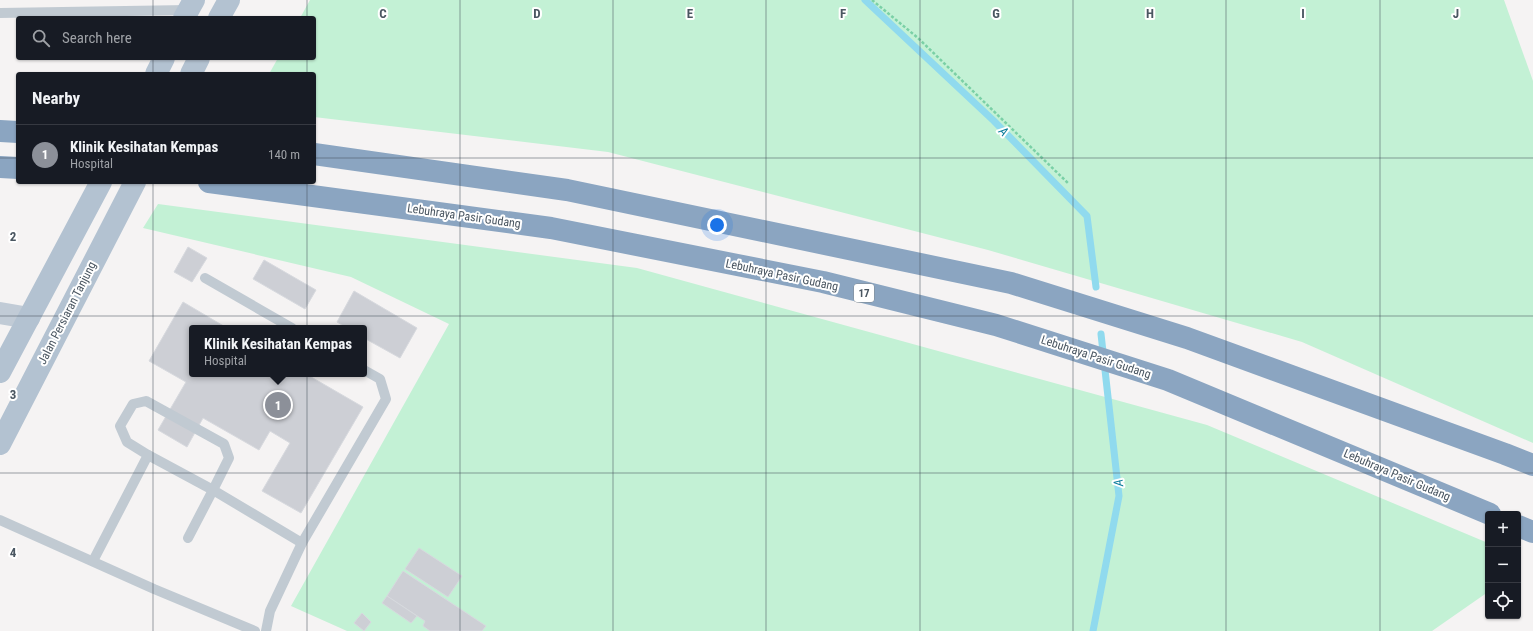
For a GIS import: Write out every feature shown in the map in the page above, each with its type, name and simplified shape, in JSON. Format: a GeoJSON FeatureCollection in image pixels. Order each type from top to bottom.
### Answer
{"type":"FeatureCollection","features":[{"type":"Feature","properties":{"kind":"highway"},"geometry":{"type":"LineString","coordinates":[[316,154],[567,190],[1011,283],[1187,338],[1533,465]]}},
{"type":"Feature","properties":{"kind":"highway"},"geometry":{"type":"LineString","coordinates":[[0,167],[16,168]]}},
{"type":"Feature","properties":{"kind":"highway","name":"Lebuhraya Pasir Gudang"},"geometry":{"type":"LineString","coordinates":[[224,184],[551,228],[823,282],[996,325],[1168,380],[1485,512]]}},
{"type":"Feature","properties":{"kind":"highway"},"geometry":{"type":"LineString","coordinates":[[1521,527],[1533,532]]}},
{"type":"Feature","properties":{"kind":"main road"},"geometry":{"type":"LineString","coordinates":[[221,16],[229,0]]}},
{"type":"Feature","properties":{"kind":"main road"},"geometry":{"type":"LineString","coordinates":[[157,72],[163,60]]}},
{"type":"Feature","properties":{"kind":"main road"},"geometry":{"type":"LineString","coordinates":[[192,72],[198,60]]}},
{"type":"Feature","properties":{"kind":"main road"},"geometry":{"type":"LineString","coordinates":[[0,372],[100,184]]}},
{"type":"Feature","properties":{"kind":"main road","name":"Jalan Persiaran Tanjung"},"geometry":{"type":"LineString","coordinates":[[0,444],[134,184]]}},
{"type":"Feature","properties":{"kind":"street"},"geometry":{"type":"LineString","coordinates":[[0,313],[29,318]]}},
{"type":"Feature","properties":{"kind":"lane"},"geometry":{"type":"LineString","coordinates":[[0,13],[189,9]]}},
{"type":"Feature","properties":{"kind":"lane"},"geometry":{"type":"LineString","coordinates":[[205,278],[287,325]]}},
{"type":"Feature","properties":{"kind":"lane"},"geometry":{"type":"LineString","coordinates":[[266,631],[270,611],[302,543],[386,399],[380,379],[367,372]]}},
{"type":"Feature","properties":{"kind":"lane"},"geometry":{"type":"LineString","coordinates":[[188,538],[213,490],[229,458],[224,444],[146,401],[133,404],[120,426],[127,442],[213,490],[302,543]]}},
{"type":"Feature","properties":{"kind":"lane"},"geometry":{"type":"LineString","coordinates":[[93,561],[148,454]]}},
{"type":"Feature","properties":{"kind":"lane"},"geometry":{"type":"LineString","coordinates":[[0,520],[154,589],[255,631]]}},
{"type":"Feature","properties":{"kind":"path"},"geometry":{"type":"LineString","coordinates":[[872,0],[918,38],[1069,184]]}},
{"type":"Feature","properties":{"kind":"green space"},"geometry":{"type":"Polygon","coordinates":[[[310,0],[1504,0],[1533,81],[1533,443],[1302,342],[988,250],[608,152],[316,117],[316,72],[270,72],[277,60],[316,60],[316,16],[301,16],[310,0]]]}},
{"type":"Feature","properties":{"kind":"green space"},"geometry":{"type":"Polygon","coordinates":[[[158,204],[637,268],[1207,425],[1485,542],[1485,594],[1432,631],[347,631],[291,606],[449,324],[351,277],[143,228],[158,204]]]}},
{"type":"Feature","properties":{"kind":"building"},"geometry":{"type":"Polygon","coordinates":[[[188,247],[207,258],[192,282],[174,272],[188,247]]]}},
{"type":"Feature","properties":{"kind":"building"},"geometry":{"type":"Polygon","coordinates":[[[264,260],[316,290],[305,309],[253,279],[264,260]]]}},
{"type":"Feature","properties":{"kind":"building"},"geometry":{"type":"Polygon","coordinates":[[[354,291],[417,328],[400,358],[367,340],[367,325],[342,325],[337,322],[354,291]]]}},
{"type":"Feature","properties":{"kind":"building"},"geometry":{"type":"Polygon","coordinates":[[[183,302],[222,325],[189,325],[189,377],[311,377],[363,407],[301,513],[262,491],[290,443],[270,431],[259,450],[203,418],[187,447],[158,430],[186,382],[149,361],[183,302]]]}},
{"type":"Feature","properties":{"kind":"building"},"geometry":{"type":"Polygon","coordinates":[[[419,548],[462,576],[448,597],[405,569],[419,548]]]}},
{"type":"Feature","properties":{"kind":"building"},"geometry":{"type":"Polygon","coordinates":[[[403,571],[486,626],[482,631],[430,631],[423,626],[425,621],[387,596],[403,571]]]}},
{"type":"Feature","properties":{"kind":"building"},"geometry":{"type":"Polygon","coordinates":[[[387,596],[417,616],[411,623],[382,603],[387,596]]]}},
{"type":"Feature","properties":{"kind":"building"},"geometry":{"type":"Polygon","coordinates":[[[362,613],[371,622],[364,631],[354,623],[362,613]]]}},
{"type":"Feature","properties":{"kind":"waterway","name":"A"},"geometry":{"type":"LineString","coordinates":[[865,0],[994,121],[1087,216],[1096,287]]}},
{"type":"Feature","properties":{"kind":"waterway","name":"A"},"geometry":{"type":"LineString","coordinates":[[1093,631],[1119,496],[1101,334]]}},
{"type":"Feature","properties":{"kind":"place","name":"Klinik Kesihatan Kempas"},"geometry":{"type":"Point","coordinates":[278,405]}}]}
